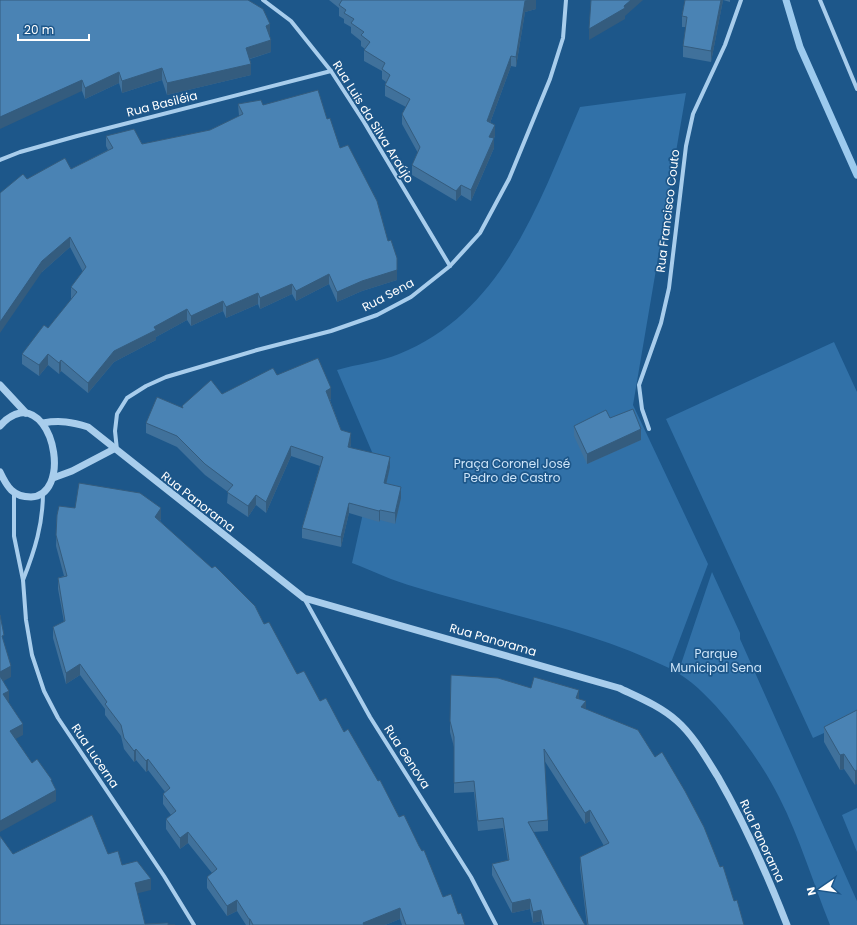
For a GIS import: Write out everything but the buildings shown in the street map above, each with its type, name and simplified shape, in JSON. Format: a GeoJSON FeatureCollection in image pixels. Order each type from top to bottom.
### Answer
{"type":"FeatureCollection","features":[{"type":"Feature","properties":{"kind":"street","name":"Rua Luis da Silva Araújo"},"geometry":{"type":"LineString","coordinates":[[263,0],[291,21],[330,72],[364,122],[450,266]]}},
{"type":"Feature","properties":{"kind":"street","name":"Rua Sena"},"geometry":{"type":"LineString","coordinates":[[116,451],[115,431],[117,414],[127,398],[146,386],[166,378],[257,350],[331,331],[377,315],[411,297],[450,266],[480,233],[509,179],[553,72],[563,38],[566,0]]}},
{"type":"Feature","properties":{"kind":"street","name":"Rua Francisco Couto"},"geometry":{"type":"LineString","coordinates":[[649,429],[642,409],[639,385],[661,323],[669,288],[686,146],[693,114],[725,45],[740,0]]}},
{"type":"Feature","properties":{"kind":"street"},"geometry":{"type":"LineString","coordinates":[[820,0],[857,89]]}},
{"type":"Feature","properties":{"kind":"street","name":"Rua Basiléia"},"geometry":{"type":"LineString","coordinates":[[0,160],[20,152],[77,136],[330,72]]}},
{"type":"Feature","properties":{"kind":"street"},"geometry":{"type":"LineString","coordinates":[[0,385],[26,413],[42,423],[53,449],[53,478],[49,486],[43,492],[30,497],[14,493],[0,472]]}},
{"type":"Feature","properties":{"kind":"street"},"geometry":{"type":"LineString","coordinates":[[0,426],[10,417],[26,413]]}},
{"type":"Feature","properties":{"kind":"street","name":"Rua Panorama"},"geometry":{"type":"LineString","coordinates":[[42,423],[56,420],[71,421],[88,427],[116,451],[304,598],[619,688],[658,706],[678,722],[707,759],[729,796],[765,870],[787,925]]}},
{"type":"Feature","properties":{"kind":"street"},"geometry":{"type":"LineString","coordinates":[[53,478],[116,451]]}},
{"type":"Feature","properties":{"kind":"street","name":"Rua Lucerna"},"geometry":{"type":"LineString","coordinates":[[23,580],[38,539],[43,515],[43,492]]}},
{"type":"Feature","properties":{"kind":"street","name":"Rua Lucerna"},"geometry":{"type":"LineString","coordinates":[[14,493],[14,536],[23,580],[26,620],[32,655],[44,691],[58,718],[164,876],[194,925]]}},
{"type":"Feature","properties":{"kind":"street","name":"Rua Genova"},"geometry":{"type":"LineString","coordinates":[[304,598],[370,717],[471,877],[496,925]]}},
{"type":"Feature","properties":{"kind":"green space","name":"Praça Coronel José Pedro de Castro"},"geometry":{"type":"Polygon","coordinates":[[[686,93],[633,405],[708,564],[669,668],[639,654],[576,632],[407,585],[352,563],[375,459],[337,370],[399,354],[435,335],[466,311],[492,282],[514,250],[549,180],[580,107],[686,93]]]}},
{"type":"Feature","properties":{"kind":"green space"},"geometry":{"type":"Polygon","coordinates":[[[834,342],[857,392],[857,718],[813,738],[666,419],[834,342]]]}},
{"type":"Feature","properties":{"kind":"green space","name":"Parque Municipal Sena"},"geometry":{"type":"Polygon","coordinates":[[[712,572],[740,633],[740,639],[857,901],[857,925],[830,925],[800,844],[787,813],[768,776],[722,713],[698,688],[678,673],[712,572]]]}},
{"type":"Feature","properties":{"kind":"green space"},"geometry":{"type":"Polygon","coordinates":[[[857,808],[857,852],[842,815],[857,808]]]}},
{"type":"Feature","properties":{"kind":"waterway"},"geometry":{"type":"LineString","coordinates":[[786,0],[800,47],[857,175]]}}]}
